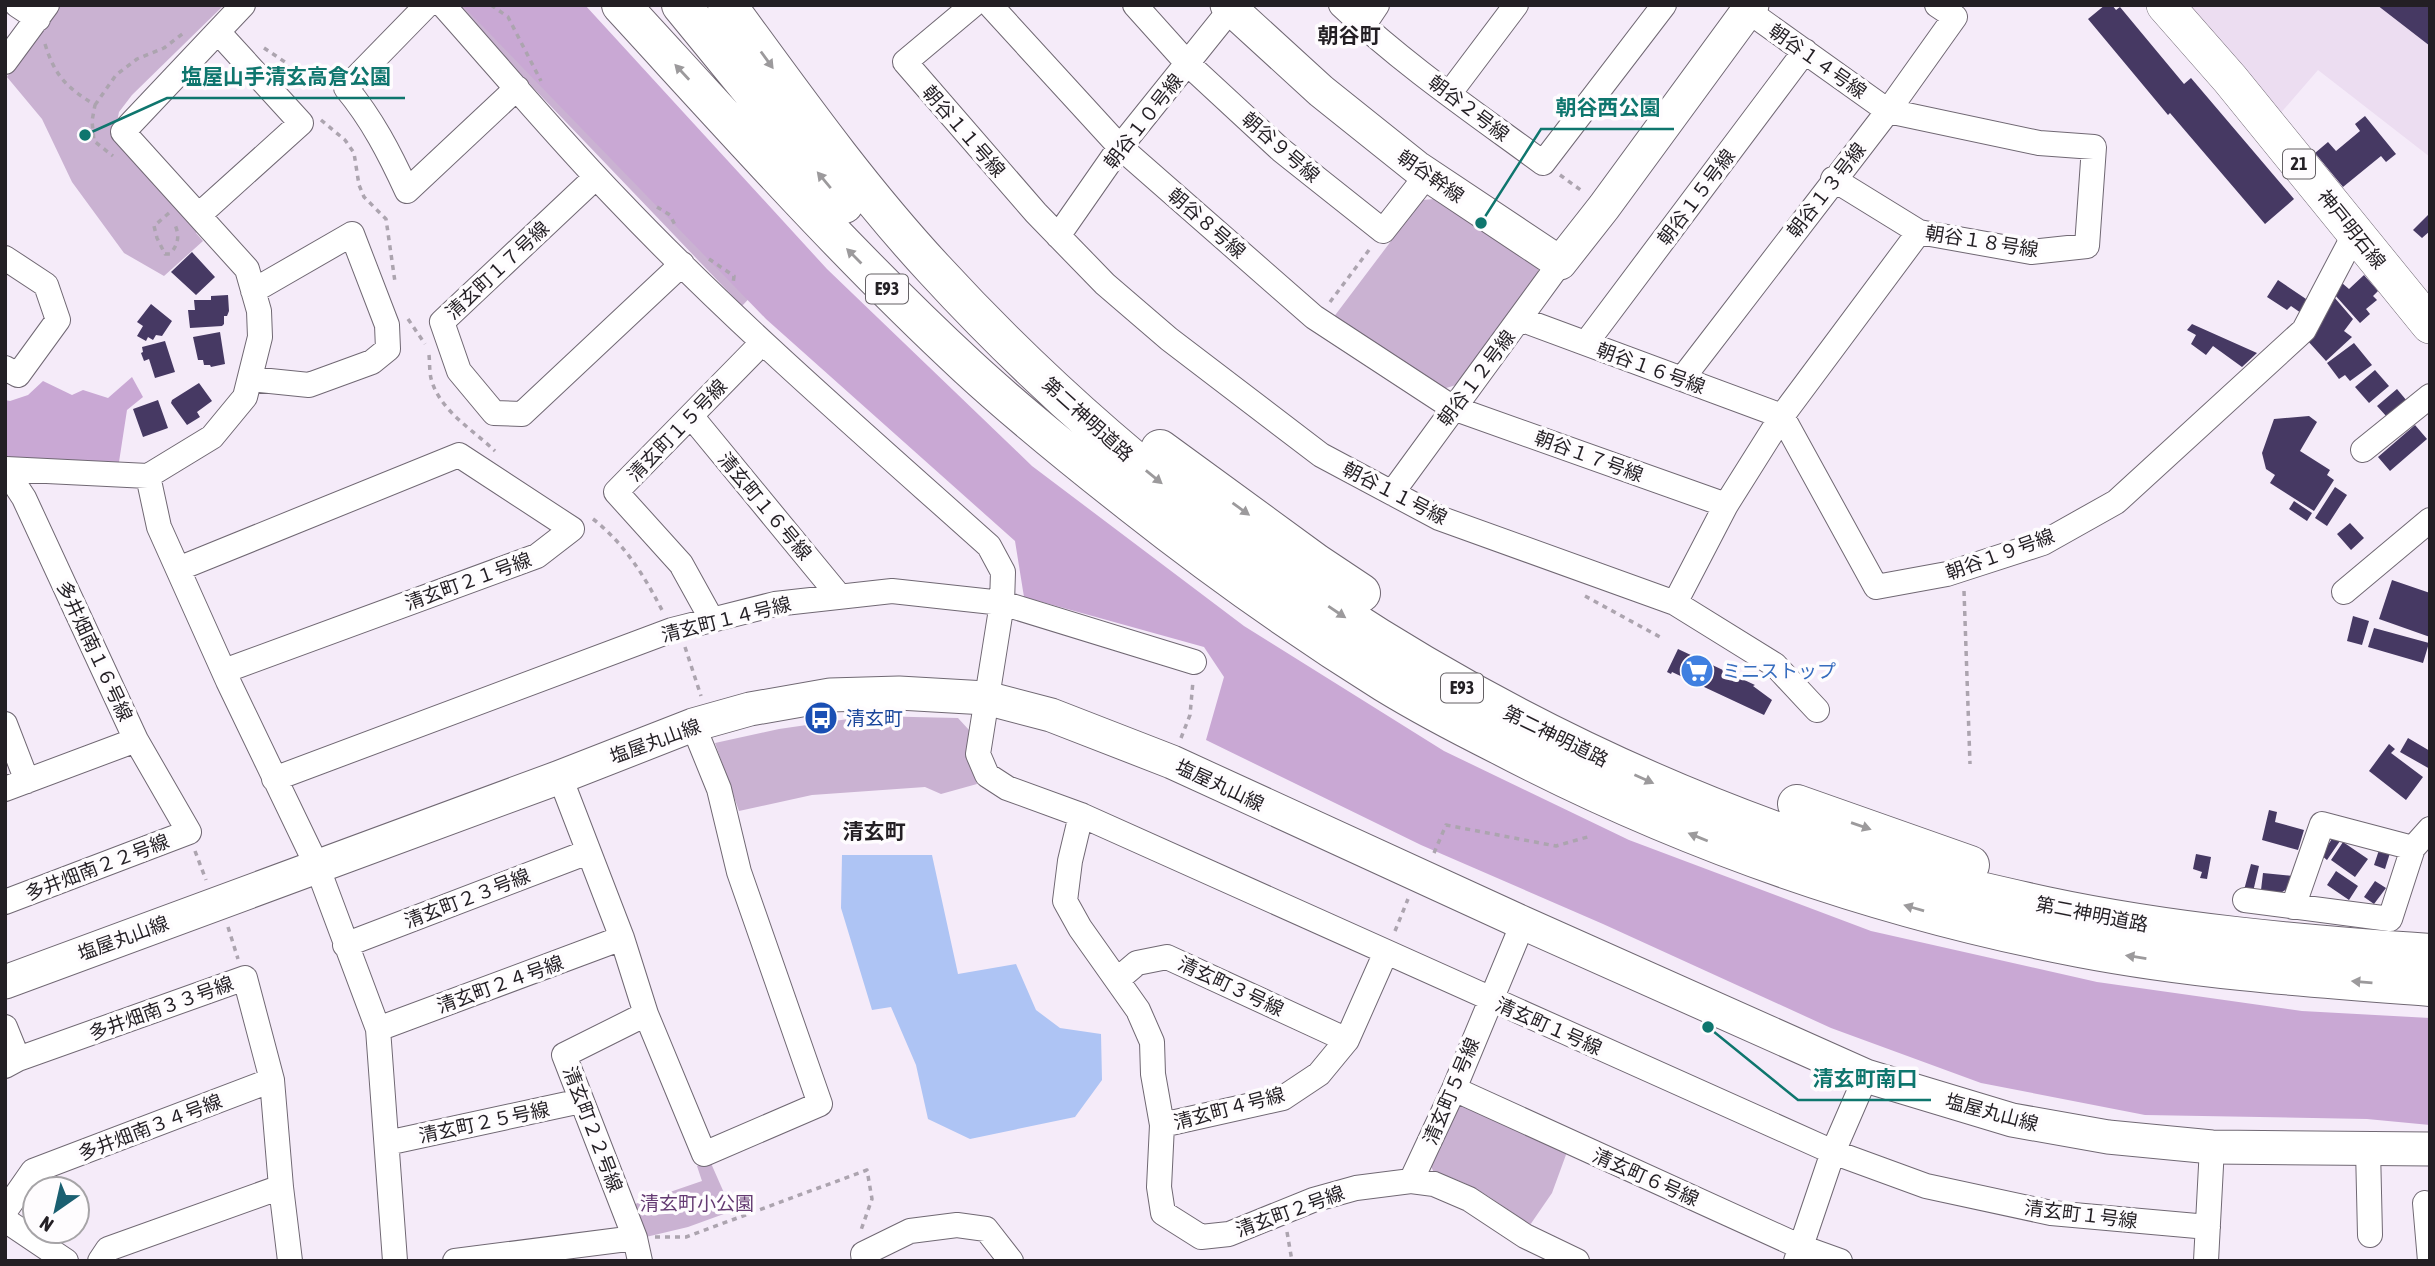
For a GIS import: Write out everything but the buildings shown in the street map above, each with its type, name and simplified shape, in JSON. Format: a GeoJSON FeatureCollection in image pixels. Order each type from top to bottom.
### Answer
{"type":"FeatureCollection","features":[{"type":"Feature","properties":{"kind":"highway","name":"第二神明道路"},"geometry":{"type":"LineString","coordinates":[[621,5],[802,202],[909,312],[1035,426],[1181,543],[1315,638],[1389,686],[1542,768],[1704,840],[1773,865],[1930,913],[2082,948],[2235,971],[2430,987]]}},
{"type":"Feature","properties":{"kind":"highway","name":"第二神明道路"},"geometry":{"type":"LineString","coordinates":[[681,5],[814,168],[972,347],[1110,480],[1181,543]]}},
{"type":"Feature","properties":{"kind":"highway","name":"第二神明道路"},"geometry":{"type":"LineString","coordinates":[[727,5],[829,144],[933,269],[1059,396],[1135,462],[1253,553],[1343,617],[1412,660],[1570,744],[1700,802],[1805,842],[1884,866],[2037,904],[2148,925],[2317,945],[2430,953]]}},
{"type":"Feature","properties":{"kind":"highway"},"geometry":{"type":"LineString","coordinates":[[872,196],[1035,348],[1128,425],[1259,522],[1362,593]]}},
{"type":"Feature","properties":{"kind":"highway"},"geometry":{"type":"LineString","coordinates":[[1797,804],[2026,882],[2155,913],[2317,945]]}},
{"type":"Feature","properties":{"kind":"main road","name":"神戸明石線"},"geometry":{"type":"LineString","coordinates":[[2165,5],[2230,79],[2430,325]]}},
{"type":"Feature","properties":{"kind":"street"},"geometry":{"type":"LineString","coordinates":[[5,469],[148,476],[212,437],[246,397],[260,337],[259,311],[247,269],[123,132],[243,5]]}},
{"type":"Feature","properties":{"kind":"street"},"geometry":{"type":"LineString","coordinates":[[427,5],[346,88],[366,112],[407,191],[517,88]]}},
{"type":"Feature","properties":{"kind":"street","name":"清玄町１号線"},"geometry":{"type":"LineString","coordinates":[[443,5],[597,177],[692,259],[730,312],[989,546],[1003,572],[1002,603],[978,754],[987,775],[1007,788],[1081,815],[1833,1152],[1926,1186],[2051,1213],[2208,1227]]}},
{"type":"Feature","properties":{"kind":"street","name":"朝谷１１号線"},"geometry":{"type":"LineString","coordinates":[[973,5],[905,62],[1058,236],[1105,284],[1169,339],[1321,455],[1439,518],[1675,603],[1775,665],[1817,710]]}},
{"type":"Feature","properties":{"kind":"street","name":"朝谷８号線"},"geometry":{"type":"LineString","coordinates":[[990,5],[1120,147],[1317,320],[1453,408]]}},
{"type":"Feature","properties":{"kind":"street","name":"朝谷９号線"},"geometry":{"type":"LineString","coordinates":[[1135,5],[1188,64],[1281,150],[1383,231]]}},
{"type":"Feature","properties":{"kind":"street","name":"朝谷２号線"},"geometry":{"type":"LineString","coordinates":[[1341,5],[1363,26],[1449,94],[1543,163]]}},
{"type":"Feature","properties":{"kind":"street"},"geometry":{"type":"LineString","coordinates":[[1363,26],[1377,5]]}},
{"type":"Feature","properties":{"kind":"street"},"geometry":{"type":"LineString","coordinates":[[1449,94],[1516,5]]}},
{"type":"Feature","properties":{"kind":"street"},"geometry":{"type":"LineString","coordinates":[[1543,163],[1664,5]]}},
{"type":"Feature","properties":{"kind":"street","name":"朝谷１３号線"},"geometry":{"type":"LineString","coordinates":[[1682,379],[1833,179],[1888,111],[1955,17],[1937,5]]}},
{"type":"Feature","properties":{"kind":"street","name":"朝谷１０号線"},"geometry":{"type":"LineString","coordinates":[[1058,236],[1120,147],[1231,7]]}},
{"type":"Feature","properties":{"kind":"street","name":"朝谷幹線"},"geometry":{"type":"LineString","coordinates":[[1231,7],[1321,91],[1427,175],[1560,263]]}},
{"type":"Feature","properties":{"kind":"street"},"geometry":{"type":"LineString","coordinates":[[1560,263],[1750,8]]}},
{"type":"Feature","properties":{"kind":"street","name":"朝谷１４号線"},"geometry":{"type":"LineString","coordinates":[[1750,8],[1888,111]]}},
{"type":"Feature","properties":{"kind":"street"},"geometry":{"type":"LineString","coordinates":[[5,62],[34,10]]}},
{"type":"Feature","properties":{"kind":"street"},"geometry":{"type":"LineString","coordinates":[[199,215],[301,123],[218,32]]}},
{"type":"Feature","properties":{"kind":"street","name":"朝谷１５号線"},"geometry":{"type":"LineString","coordinates":[[1586,344],[1805,51]]}},
{"type":"Feature","properties":{"kind":"street","name":"朝谷１８号線"},"geometry":{"type":"LineString","coordinates":[[1833,179],[1919,232],[2031,252],[2087,246],[2094,147],[2039,142],[1888,111]]}},
{"type":"Feature","properties":{"kind":"street"},"geometry":{"type":"LineString","coordinates":[[1383,231],[1427,175]]}},
{"type":"Feature","properties":{"kind":"street","name":"清玄町１７号線"},"geometry":{"type":"LineString","coordinates":[[597,177],[442,322],[458,371],[494,412],[522,414],[692,259]]}},
{"type":"Feature","properties":{"kind":"street"},"geometry":{"type":"LineString","coordinates":[[1675,603],[1726,505],[1782,416],[1919,232]]}},
{"type":"Feature","properties":{"kind":"street","name":"朝谷１９号線"},"geometry":{"type":"LineString","coordinates":[[1782,416],[1876,587],[1963,569],[2043,543],[2116,502],[2304,330],[2355,233]]}},
{"type":"Feature","properties":{"kind":"street"},"geometry":{"type":"LineString","coordinates":[[250,379],[309,386],[372,362],[388,349],[387,326],[352,234],[253,292]]}},
{"type":"Feature","properties":{"kind":"street"},"geometry":{"type":"LineString","coordinates":[[5,258],[46,285],[58,320],[18,375],[5,368]]}},
{"type":"Feature","properties":{"kind":"street","name":"朝谷１２号線"},"geometry":{"type":"LineString","coordinates":[[1392,493],[1560,263]]}},
{"type":"Feature","properties":{"kind":"street","name":"朝谷１６号線"},"geometry":{"type":"LineString","coordinates":[[1520,318],[1782,416]]}},
{"type":"Feature","properties":{"kind":"street","name":"清玄町１５号線"},"geometry":{"type":"LineString","coordinates":[[712,620],[681,564],[616,492],[762,343]]}},
{"type":"Feature","properties":{"kind":"street"},"geometry":{"type":"LineString","coordinates":[[2363,450],[2430,397]]}},
{"type":"Feature","properties":{"kind":"street","name":"朝谷１７号線"},"geometry":{"type":"LineString","coordinates":[[1453,408],[1726,505]]}},
{"type":"Feature","properties":{"kind":"street","name":"清玄町１６号線"},"geometry":{"type":"LineString","coordinates":[[691,416],[840,597]]}},
{"type":"Feature","properties":{"kind":"street","name":"清玄町２１号線"},"geometry":{"type":"LineString","coordinates":[[178,569],[459,455],[572,529],[537,556],[224,671]]}},
{"type":"Feature","properties":{"kind":"street","name":"多井畑南１６号線"},"geometry":{"type":"LineString","coordinates":[[5,469],[24,498],[136,740],[188,833]]}},
{"type":"Feature","properties":{"kind":"street"},"geometry":{"type":"LineString","coordinates":[[148,476],[159,527],[274,779],[317,866],[379,1029],[395,1261]]}},
{"type":"Feature","properties":{"kind":"street"},"geometry":{"type":"LineString","coordinates":[[2344,592],[2430,520]]}},
{"type":"Feature","properties":{"kind":"street","name":"清玄町１４号線"},"geometry":{"type":"LineString","coordinates":[[274,779],[679,628],[775,604],[892,591],[1002,603],[1194,662]]}},
{"type":"Feature","properties":{"kind":"street","name":"塩屋丸山線"},"geometry":{"type":"LineString","coordinates":[[5,982],[560,777],[698,713],[750,709],[830,695],[899,693],[986,698],[1051,715],[1172,762],[1866,1076],[2012,1120],[2168,1145],[2430,1149]]}},
{"type":"Feature","properties":{"kind":"street"},"geometry":{"type":"LineString","coordinates":[[560,777],[622,939],[646,1014],[704,1154],[820,1104],[739,872],[698,713]]}},
{"type":"Feature","properties":{"kind":"street"},"geometry":{"type":"LineString","coordinates":[[5,724],[16,785],[136,740]]}},
{"type":"Feature","properties":{"kind":"street","name":"清玄町２号線"},"geometry":{"type":"LineString","coordinates":[[1081,815],[1070,861],[1065,901],[1080,928],[1138,1010],[1152,1042],[1153,1074],[1162,1125],[1159,1187],[1163,1213],[1201,1237],[1229,1234],[1313,1200],[1356,1188],[1412,1181],[1434,1184],[1469,1199],[1525,1236],[1577,1261]]}},
{"type":"Feature","properties":{"kind":"street"},"geometry":{"type":"LineString","coordinates":[[2293,906],[2322,824],[2413,848]]}},
{"type":"Feature","properties":{"kind":"street"},"geometry":{"type":"LineString","coordinates":[[2245,900],[2390,919],[2413,848],[2430,829]]}},
{"type":"Feature","properties":{"kind":"street","name":"多井畑南２２号線"},"geometry":{"type":"LineString","coordinates":[[5,902],[188,833]]}},
{"type":"Feature","properties":{"kind":"street","name":"清玄町２３号線"},"geometry":{"type":"LineString","coordinates":[[345,945],[588,852]]}},
{"type":"Feature","properties":{"kind":"street","name":"清玄町５号線"},"geometry":{"type":"LineString","coordinates":[[1412,1181],[1454,1089],[1523,923]]}},
{"type":"Feature","properties":{"kind":"street","name":"清玄町２４号線"},"geometry":{"type":"LineString","coordinates":[[379,1029],[622,939]]}},
{"type":"Feature","properties":{"kind":"street","name":"清玄町４号線"},"geometry":{"type":"LineString","coordinates":[[1162,1125],[1283,1098],[1319,1074],[1347,1040],[1386,952]]}},
{"type":"Feature","properties":{"kind":"street","name":"清玄町３号線"},"geometry":{"type":"LineString","coordinates":[[1117,980],[1137,963],[1167,957],[1347,1040]]}},
{"type":"Feature","properties":{"kind":"street","name":"多井畑南３３号線"},"geometry":{"type":"LineString","coordinates":[[11,1063],[244,978],[272,1080],[290,1261]]}},
{"type":"Feature","properties":{"kind":"street","name":"清玄町２２号線"},"geometry":{"type":"LineString","coordinates":[[638,1249],[564,1055],[646,1014]]}},
{"type":"Feature","properties":{"kind":"street"},"geometry":{"type":"LineString","coordinates":[[5,1027],[11,1063]]}},
{"type":"Feature","properties":{"kind":"street"},"geometry":{"type":"LineString","coordinates":[[1798,1254],[1833,1152],[1866,1076]]}},
{"type":"Feature","properties":{"kind":"street","name":"多井畑南３４号線"},"geometry":{"type":"LineString","coordinates":[[5,1211],[33,1171],[272,1080]]}},
{"type":"Feature","properties":{"kind":"street","name":"清玄町６号線"},"geometry":{"type":"LineString","coordinates":[[1454,1089],[1798,1254],[1840,1261]]}},
{"type":"Feature","properties":{"kind":"street","name":"清玄町２５号線"},"geometry":{"type":"LineString","coordinates":[[387,1143],[581,1101]]}},
{"type":"Feature","properties":{"kind":"street"},"geometry":{"type":"LineString","coordinates":[[2206,1261],[2212,1147]]}},
{"type":"Feature","properties":{"kind":"street"},"geometry":{"type":"LineString","coordinates":[[2368,1149],[2370,1234]]}},
{"type":"Feature","properties":{"kind":"street"},"geometry":{"type":"LineString","coordinates":[[100,1261],[108,1249],[281,1187]]}},
{"type":"Feature","properties":{"kind":"street"},"geometry":{"type":"LineString","coordinates":[[2425,1203],[2430,1261]]}},
{"type":"Feature","properties":{"kind":"street"},"geometry":{"type":"LineString","coordinates":[[5,1220],[66,1261]]}},
{"type":"Feature","properties":{"kind":"street"},"geometry":{"type":"LineString","coordinates":[[863,1257],[893,1251],[910,1230],[957,1225],[986,1229],[1011,1261]]}},
{"type":"Feature","properties":{"kind":"street"},"geometry":{"type":"LineString","coordinates":[[456,1261],[638,1249]]}},
{"type":"Feature","properties":{"kind":"path"},"geometry":{"type":"LineString","coordinates":[[491,5],[508,17],[545,89]]}},
{"type":"Feature","properties":{"kind":"path"},"geometry":{"type":"LineString","coordinates":[[34,10],[52,66],[68,86],[95,105]]}},
{"type":"Feature","properties":{"kind":"path"},"geometry":{"type":"LineString","coordinates":[[114,157],[94,141],[92,121],[95,105],[116,75],[137,59],[164,48],[194,24]]}},
{"type":"Feature","properties":{"kind":"path"},"geometry":{"type":"LineString","coordinates":[[1543,163],[1604,207]]}},
{"type":"Feature","properties":{"kind":"path"},"geometry":{"type":"LineString","coordinates":[[652,204],[670,215],[676,227]]}},
{"type":"Feature","properties":{"kind":"path"},"geometry":{"type":"LineString","coordinates":[[154,226],[165,254],[170,254],[176,247],[178,236],[176,226],[163,212]]}},
{"type":"Feature","properties":{"kind":"path"},"geometry":{"type":"LineString","coordinates":[[1317,320],[1383,231]]}},
{"type":"Feature","properties":{"kind":"path"},"geometry":{"type":"LineString","coordinates":[[692,259],[734,276],[730,312]]}},
{"type":"Feature","properties":{"kind":"path"},"geometry":{"type":"LineString","coordinates":[[1963,569],[1970,764]]}},
{"type":"Feature","properties":{"kind":"path"},"geometry":{"type":"LineString","coordinates":[[1576,591],[1660,637]]}},
{"type":"Feature","properties":{"kind":"path"},"geometry":{"type":"LineString","coordinates":[[679,628],[698,713]]}},
{"type":"Feature","properties":{"kind":"path"},"geometry":{"type":"LineString","coordinates":[[1180,743],[1190,715],[1194,662]]}},
{"type":"Feature","properties":{"kind":"path"},"geometry":{"type":"LineString","coordinates":[[1432,858],[1446,825],[1556,846],[1591,836]]}},
{"type":"Feature","properties":{"kind":"path"},"geometry":{"type":"LineString","coordinates":[[188,833],[209,885]]}},
{"type":"Feature","properties":{"kind":"path"},"geometry":{"type":"LineString","coordinates":[[1386,952],[1410,894]]}},
{"type":"Feature","properties":{"kind":"path"},"geometry":{"type":"LineString","coordinates":[[226,920],[244,978]]}},
{"type":"Feature","properties":{"kind":"path"},"geometry":{"type":"LineString","coordinates":[[638,1249],[686,1237],[867,1170],[872,1199],[859,1238],[863,1257]]}},
{"type":"Feature","properties":{"kind":"path"},"geometry":{"type":"LineString","coordinates":[[1283,1212],[1292,1261]]}},
{"type":"Feature","properties":{"kind":"shaded area"},"geometry":{"type":"Polygon","coordinates":[[[462,5],[585,5],[827,269],[1032,466],[1244,626],[1444,751],[1629,840],[1871,931],[2097,982],[2302,1011],[2430,1018],[2430,1125],[2367,1119],[2145,1115],[1981,1083],[1831,1028],[1421,845],[1206,740],[1224,677],[1204,647],[1024,597],[1015,541],[766,319],[462,5]]]}},
{"type":"Feature","properties":{"kind":"shaded area"},"geometry":{"type":"Polygon","coordinates":[[[2182,5],[2430,5],[2430,157],[2318,70],[2279,115],[2182,5]]]}},
{"type":"Feature","properties":{"kind":"shaded area"},"geometry":{"type":"Polygon","coordinates":[[[132,377],[143,397],[127,410],[119,462],[9,458],[5,455],[5,400],[28,395],[43,381],[72,395],[83,390],[108,398],[132,377]]]}},
{"type":"Feature","properties":{"kind":"green space"},"geometry":{"type":"Polygon","coordinates":[[[54,5],[224,5],[132,95],[119,112],[117,122],[199,229],[196,233],[203,241],[164,276],[124,253],[72,182],[42,119],[7,77],[54,5]]]}},
{"type":"Feature","properties":{"kind":"green space"},"geometry":{"type":"Polygon","coordinates":[[[454,5],[521,5],[756,291],[742,306],[454,5]]]}},
{"type":"Feature","properties":{"kind":"green space"},"geometry":{"type":"Polygon","coordinates":[[[1435,199],[1538,265],[1538,278],[1456,385],[1443,389],[1333,318],[1422,200],[1435,199]]]}},
{"type":"Feature","properties":{"kind":"green space"},"geometry":{"type":"Polygon","coordinates":[[[869,716],[958,718],[969,730],[968,756],[977,784],[941,794],[925,787],[812,795],[739,811],[715,743],[779,729],[869,716]]]}},
{"type":"Feature","properties":{"kind":"green space"},"geometry":{"type":"Polygon","coordinates":[[[1466,1105],[1567,1152],[1552,1193],[1530,1225],[1472,1187],[1434,1173],[1430,1164],[1452,1110],[1466,1105]]]}},
{"type":"Feature","properties":{"kind":"green space","name":"清玄町小公園"},"geometry":{"type":"Polygon","coordinates":[[[710,1161],[732,1211],[688,1227],[646,1237],[635,1204],[702,1181],[697,1166],[710,1161]]]}},
{"type":"Feature","properties":{"kind":"water"},"geometry":{"type":"Polygon","coordinates":[[[842,855],[932,855],[958,974],[1016,964],[1036,1010],[1060,1028],[1101,1034],[1102,1080],[1075,1117],[970,1139],[928,1119],[916,1065],[891,1007],[872,1010],[841,908],[842,855]]]}},
{"type":"Feature","properties":{"kind":"place","name":"塩屋山手清玄高倉公園"},"geometry":{"type":"Point","coordinates":[85,135]}},
{"type":"Feature","properties":{"kind":"place","name":"朝谷西公園"},"geometry":{"type":"Point","coordinates":[1481,223]}},
{"type":"Feature","properties":{"kind":"place","name":"ミニストップ"},"geometry":{"type":"Point","coordinates":[1697,671]}},
{"type":"Feature","properties":{"kind":"place","name":"清玄町"},"geometry":{"type":"Point","coordinates":[821,718]}},
{"type":"Feature","properties":{"kind":"place","name":"清玄町南口"},"geometry":{"type":"Point","coordinates":[1708,1027]}},
{"type":"Feature","properties":{"kind":"district","name":"朝谷町"},"geometry":{"type":"Point","coordinates":[1349,36]}},
{"type":"Feature","properties":{"kind":"district","name":"清玄町"},"geometry":{"type":"Point","coordinates":[874,832]}}]}
